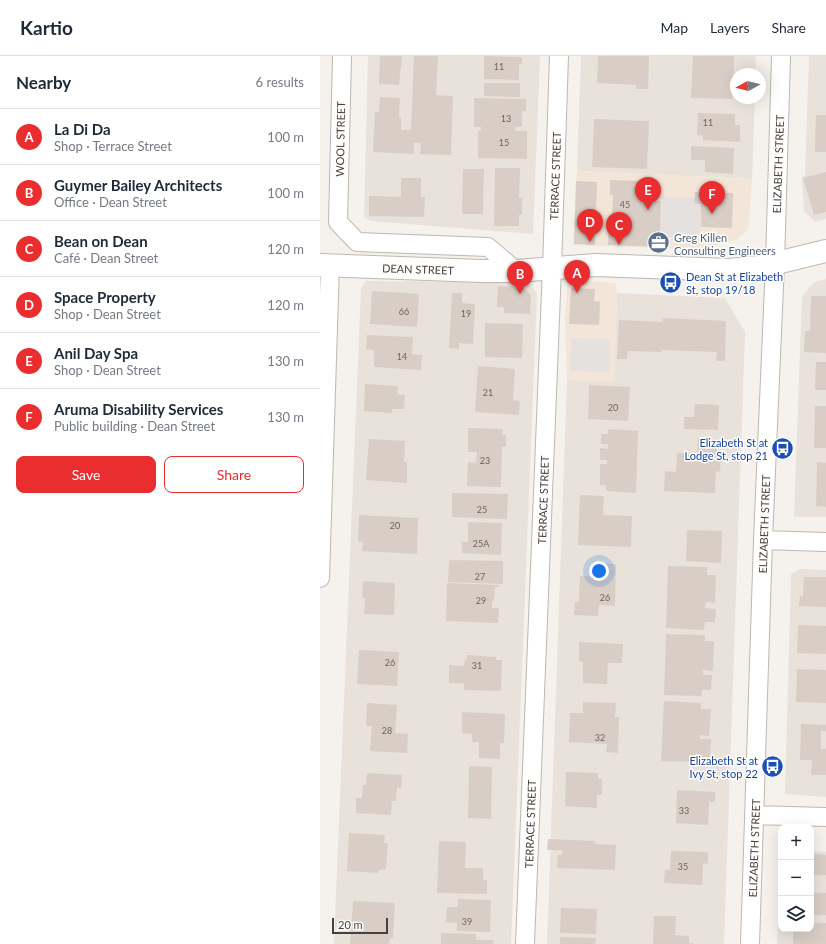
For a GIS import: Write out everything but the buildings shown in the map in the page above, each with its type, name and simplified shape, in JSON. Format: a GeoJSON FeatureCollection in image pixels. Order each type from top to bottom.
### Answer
{"type":"FeatureCollection","features":[{"type":"Feature","properties":{"kind":"street","name":"WOOL STREET"},"geometry":{"type":"LineString","coordinates":[[342,56],[338,222],[356,242],[488,247],[516,271]]}},
{"type":"Feature","properties":{"kind":"street","name":"TERRACE STREET"},"geometry":{"type":"LineString","coordinates":[[525,944],[559,56]]}},
{"type":"Feature","properties":{"kind":"street","name":"ELIZABETH STREET"},"geometry":{"type":"LineString","coordinates":[[750,944],[763,540],[775,263],[781,56]]}},
{"type":"Feature","properties":{"kind":"street","name":"DEAN STREET"},"geometry":{"type":"LineString","coordinates":[[325,265],[516,271],[596,265],[729,270],[746,269],[826,251]]}},
{"type":"Feature","properties":{"kind":"street"},"geometry":{"type":"LineString","coordinates":[[320,578],[325,265]]}},
{"type":"Feature","properties":{"kind":"street"},"geometry":{"type":"LineString","coordinates":[[763,540],[826,542]]}},
{"type":"Feature","properties":{"kind":"street"},"geometry":{"type":"LineString","coordinates":[[755,815],[826,817]]}},
{"type":"Feature","properties":{"kind":"shaded area"},"geometry":{"type":"Polygon","coordinates":[[[368,56],[540,56],[533,234],[371,221],[364,217],[368,56]]]}},
{"type":"Feature","properties":{"kind":"shaded area"},"geometry":{"type":"Polygon","coordinates":[[[581,56],[756,56],[755,68],[730,68],[730,104],[755,104],[752,179],[577,171],[581,56]]]}},
{"type":"Feature","properties":{"kind":"shaded area"},"geometry":{"type":"Polygon","coordinates":[[[809,56],[826,56],[826,219],[815,222],[804,211],[802,177],[805,175],[809,56]]]}},
{"type":"Feature","properties":{"kind":"shaded area"},"geometry":{"type":"Polygon","coordinates":[[[577,171],[752,179],[748,229],[738,239],[701,249],[573,245],[577,171]]]}},
{"type":"Feature","properties":{"kind":"shaded area"},"geometry":{"type":"Polygon","coordinates":[[[662,197],[695,198],[694,203],[701,204],[700,238],[661,237],[662,197]]]}},
{"type":"Feature","properties":{"kind":"shaded area"},"geometry":{"type":"Polygon","coordinates":[[[826,279],[826,517],[794,517],[802,296],[814,282],[826,279]]]}},
{"type":"Feature","properties":{"kind":"shaded area"},"geometry":{"type":"Polygon","coordinates":[[[572,280],[616,283],[617,293],[614,381],[567,380],[565,319],[567,287],[572,280]]]}},
{"type":"Feature","properties":{"kind":"shaded area"},"geometry":{"type":"Polygon","coordinates":[[[366,281],[527,282],[537,293],[511,944],[334,944],[361,288],[366,281]]]}},
{"type":"Feature","properties":{"kind":"shaded area"},"geometry":{"type":"Polygon","coordinates":[[[617,293],[725,298],[745,332],[724,944],[547,944],[567,380],[614,381],[617,293]]]}},
{"type":"Feature","properties":{"kind":"shaded area"},"geometry":{"type":"Polygon","coordinates":[[[571,338],[610,339],[609,372],[570,371],[571,338]]]}},
{"type":"Feature","properties":{"kind":"shaded area"},"geometry":{"type":"Polygon","coordinates":[[[800,569],[826,570],[826,797],[785,794],[791,574],[800,569]]]}},
{"type":"Feature","properties":{"kind":"shaded area"},"geometry":{"type":"Polygon","coordinates":[[[814,851],[826,852],[826,944],[777,944],[778,920],[778,932],[814,932],[814,851]]]}},
{"type":"Feature","properties":{"kind":"place","name":"Anil Day Spa"},"geometry":{"type":"Point","coordinates":[648,210]}},
{"type":"Feature","properties":{"kind":"place","name":"Aruma Disability Services"},"geometry":{"type":"Point","coordinates":[712,214]}},
{"type":"Feature","properties":{"kind":"place","name":"Space Property"},"geometry":{"type":"Point","coordinates":[590,242]}},
{"type":"Feature","properties":{"kind":"place","name":"Greg Killen Consulting Engineers"},"geometry":{"type":"Point","coordinates":[659,243]}},
{"type":"Feature","properties":{"kind":"place","name":"Bean on Dean"},"geometry":{"type":"Point","coordinates":[619,245]}},
{"type":"Feature","properties":{"kind":"place","name":"Dean St at Elizabeth St, stop 19/18"},"geometry":{"type":"Point","coordinates":[671,282]}},
{"type":"Feature","properties":{"kind":"place","name":"La Di Da"},"geometry":{"type":"Point","coordinates":[577,293]}},
{"type":"Feature","properties":{"kind":"place","name":"Guymer Bailey Architects"},"geometry":{"type":"Point","coordinates":[520,294]}},
{"type":"Feature","properties":{"kind":"place","name":"Elizabeth St at Lodge St, stop 21"},"geometry":{"type":"Point","coordinates":[783,448]}},
{"type":"Feature","properties":{"kind":"place","name":"Elizabeth St at Ivy St, stop 22"},"geometry":{"type":"Point","coordinates":[773,766]}}]}
